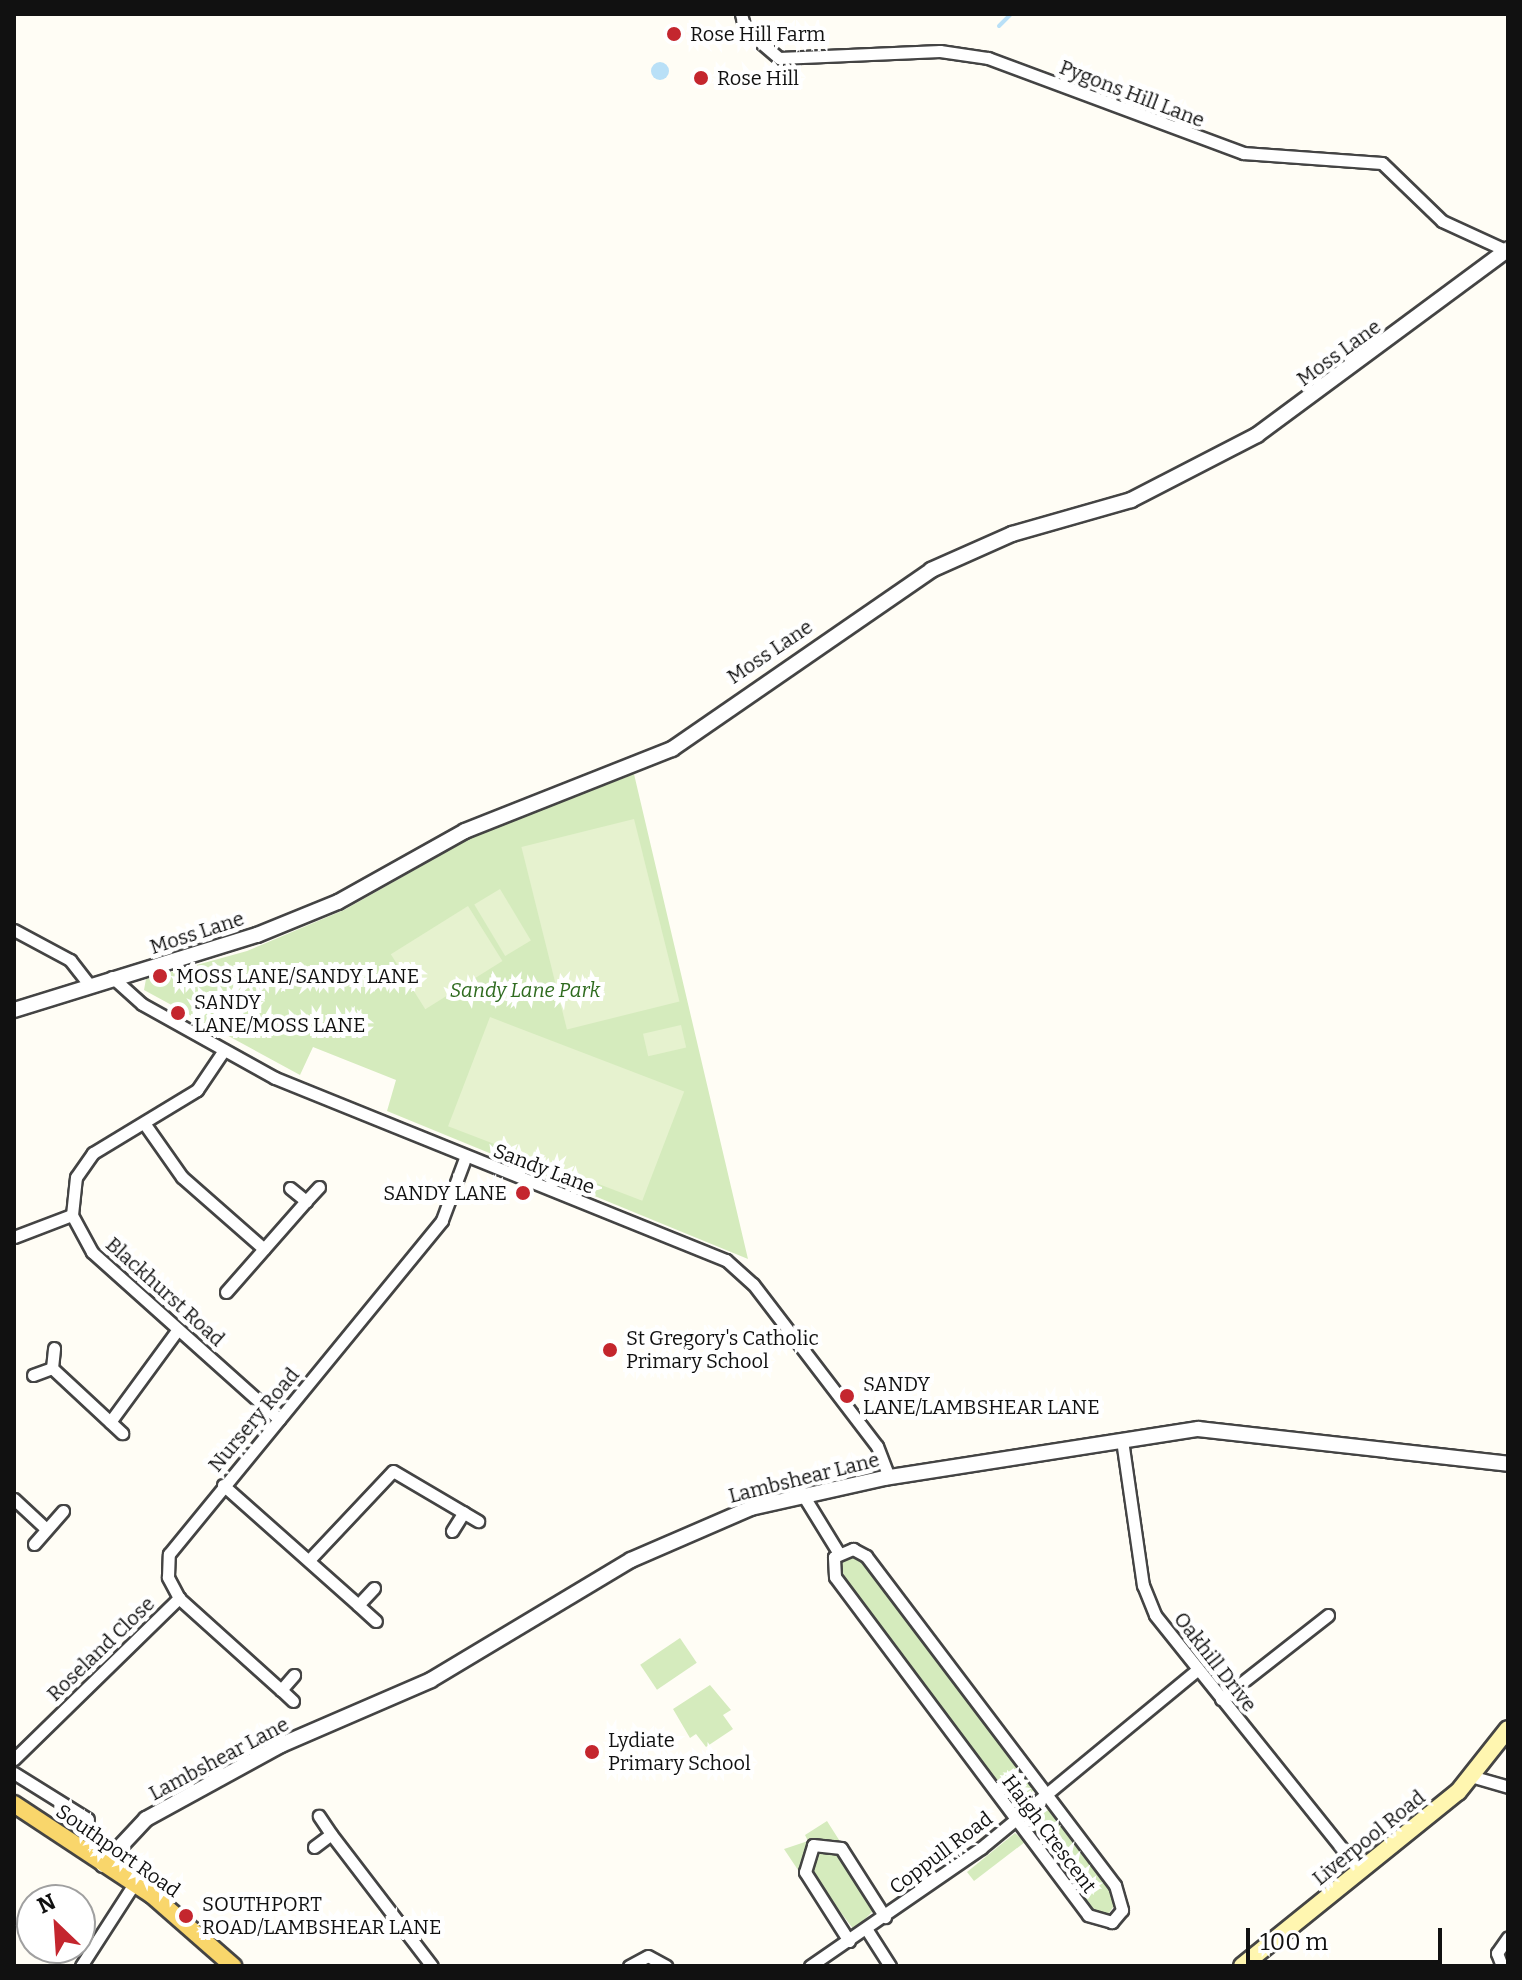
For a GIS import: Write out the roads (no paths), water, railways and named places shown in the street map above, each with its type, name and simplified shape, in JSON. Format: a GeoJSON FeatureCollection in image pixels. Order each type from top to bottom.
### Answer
{"type":"FeatureCollection","features":[{"type":"Feature","properties":{"kind":"main road","name":"Liverpool Road"},"geometry":{"type":"LineString","coordinates":[[1242,1966],[1474,1777],[1508,1729]]}},
{"type":"Feature","properties":{"kind":"main road","name":"Southport Road"},"geometry":{"type":"LineString","coordinates":[[14,1804],[103,1865],[233,1966]]}},
{"type":"Feature","properties":{"kind":"street","name":"Pygons Hill Lane"},"geometry":{"type":"LineString","coordinates":[[741,14],[745,29],[779,58],[940,51],[988,58],[1243,153],[1382,163],[1442,221],[1507,250]]}},
{"type":"Feature","properties":{"kind":"street","name":"Moss Lane"},"geometry":{"type":"LineString","coordinates":[[14,1010],[87,982],[195,957],[298,919],[465,831],[672,749],[931,570],[1012,534],[1131,500],[1257,435],[1507,250]]}},
{"type":"Feature","properties":{"kind":"street"},"geometry":{"type":"LineString","coordinates":[[14,930],[70,960],[87,982]]}},
{"type":"Feature","properties":{"kind":"street","name":"Sandy Lane"},"geometry":{"type":"LineString","coordinates":[[112,977],[142,1004],[224,1050],[465,1158],[736,1267],[877,1446],[889,1477]]}},
{"type":"Feature","properties":{"kind":"street"},"geometry":{"type":"LineString","coordinates":[[14,1237],[72,1215],[83,1164],[197,1090],[224,1050]]}},
{"type":"Feature","properties":{"kind":"street"},"geometry":{"type":"LineString","coordinates":[[144,1123],[182,1177],[264,1249]]}},
{"type":"Feature","properties":{"kind":"street","name":"Nursery Road"},"geometry":{"type":"LineString","coordinates":[[179,1598],[168,1577],[169,1554],[442,1220],[465,1158]]}},
{"type":"Feature","properties":{"kind":"street"},"geometry":{"type":"LineString","coordinates":[[226,1292],[319,1187]]}},
{"type":"Feature","properties":{"kind":"street"},"geometry":{"type":"LineString","coordinates":[[290,1188],[306,1201]]}},
{"type":"Feature","properties":{"kind":"street","name":"Blackhurst Road"},"geometry":{"type":"LineString","coordinates":[[72,1215],[92,1252],[279,1419]]}},
{"type":"Feature","properties":{"kind":"street"},"geometry":{"type":"LineString","coordinates":[[110,1422],[178,1329]]}},
{"type":"Feature","properties":{"kind":"street"},"geometry":{"type":"LineString","coordinates":[[52,1368],[54,1348]]}},
{"type":"Feature","properties":{"kind":"street"},"geometry":{"type":"LineString","coordinates":[[52,1368],[122,1433]]}},
{"type":"Feature","properties":{"kind":"street"},"geometry":{"type":"LineString","coordinates":[[33,1375],[52,1368]]}},
{"type":"Feature","properties":{"kind":"street","name":"Lambshear Lane"},"geometry":{"type":"LineString","coordinates":[[103,1865],[137,1825],[281,1745],[431,1680],[646,1553],[751,1508],[889,1477],[1122,1440],[1241,1430],[1508,1464]]}},
{"type":"Feature","properties":{"kind":"street","name":"Oakhill Drive"},"geometry":{"type":"LineString","coordinates":[[1122,1440],[1146,1596],[1221,1699],[1360,1871]]}},
{"type":"Feature","properties":{"kind":"street"},"geometry":{"type":"LineString","coordinates":[[309,1560],[393,1471],[478,1521]]}},
{"type":"Feature","properties":{"kind":"street"},"geometry":{"type":"LineString","coordinates":[[223,1485],[376,1621]]}},
{"type":"Feature","properties":{"kind":"street","name":"Haigh Crescent"},"geometry":{"type":"LineString","coordinates":[[803,1495],[838,1552],[835,1577],[1088,1915],[1104,1924],[1118,1917],[1122,1902],[1115,1885],[866,1556],[838,1552]]}},
{"type":"Feature","properties":{"kind":"street"},"geometry":{"type":"LineString","coordinates":[[14,1499],[43,1526]]}},
{"type":"Feature","properties":{"kind":"street"},"geometry":{"type":"LineString","coordinates":[[34,1544],[43,1526],[63,1511]]}},
{"type":"Feature","properties":{"kind":"street"},"geometry":{"type":"LineString","coordinates":[[452,1531],[464,1512]]}},
{"type":"Feature","properties":{"kind":"street"},"geometry":{"type":"LineString","coordinates":[[358,1605],[374,1588]]}},
{"type":"Feature","properties":{"kind":"street"},"geometry":{"type":"LineString","coordinates":[[179,1598],[293,1701]]}},
{"type":"Feature","properties":{"kind":"street","name":"Roseland Close"},"geometry":{"type":"LineString","coordinates":[[14,1759],[179,1598]]}},
{"type":"Feature","properties":{"kind":"street"},"geometry":{"type":"LineString","coordinates":[[1221,1699],[1328,1615]]}},
{"type":"Feature","properties":{"kind":"street","name":"Coppull Road"},"geometry":{"type":"LineString","coordinates":[[810,1966],[867,1930],[1016,1819],[1198,1669]]}},
{"type":"Feature","properties":{"kind":"street"},"geometry":{"type":"LineString","coordinates":[[281,1690],[294,1675]]}},
{"type":"Feature","properties":{"kind":"street"},"geometry":{"type":"LineString","coordinates":[[14,1773],[88,1819]]}},
{"type":"Feature","properties":{"kind":"street"},"geometry":{"type":"LineString","coordinates":[[1474,1777],[1508,1787]]}},
{"type":"Feature","properties":{"kind":"street"},"geometry":{"type":"LineString","coordinates":[[319,1816],[432,1966]]}},
{"type":"Feature","properties":{"kind":"street"},"geometry":{"type":"LineString","coordinates":[[314,1847],[331,1834]]}},
{"type":"Feature","properties":{"kind":"street"},"geometry":{"type":"LineString","coordinates":[[849,1941],[805,1872],[813,1845],[841,1848],[885,1917]]}},
{"type":"Feature","properties":{"kind":"street"},"geometry":{"type":"LineString","coordinates":[[81,1966],[132,1887]]}},
{"type":"Feature","properties":{"kind":"street"},"geometry":{"type":"LineString","coordinates":[[867,1930],[890,1966]]}},
{"type":"Feature","properties":{"kind":"street"},"geometry":{"type":"LineString","coordinates":[[1502,1966],[1497,1953],[1508,1937]]}},
{"type":"Feature","properties":{"kind":"street"},"geometry":{"type":"LineString","coordinates":[[629,1966],[648,1956],[666,1966]]}},
{"type":"Feature","properties":{"kind":"water"},"geometry":{"type":"Polygon","coordinates":[[[660,62],[669,71],[660,80],[651,71],[660,62]]]}},
{"type":"Feature","properties":{"kind":"waterway"},"geometry":{"type":"LineString","coordinates":[[999,26],[1011,14]]}},
{"type":"Feature","properties":{"kind":"place","name":"Rose Hill Farm"},"geometry":{"type":"Point","coordinates":[674,34]}},
{"type":"Feature","properties":{"kind":"place","name":"Rose Hill"},"geometry":{"type":"Point","coordinates":[701,78]}},
{"type":"Feature","properties":{"kind":"place","name":"MOSS LANE/SANDY LANE"},"geometry":{"type":"Point","coordinates":[160,976]}},
{"type":"Feature","properties":{"kind":"place","name":"SANDY LANE/MOSS LANE"},"geometry":{"type":"Point","coordinates":[178,1013]}},
{"type":"Feature","properties":{"kind":"place","name":"SANDY LANE"},"geometry":{"type":"Point","coordinates":[523,1193]}},
{"type":"Feature","properties":{"kind":"place","name":"St Gregory's Catholic Primary School"},"geometry":{"type":"Point","coordinates":[610,1350]}},
{"type":"Feature","properties":{"kind":"place","name":"SANDY LANE/LAMBSHEAR LANE"},"geometry":{"type":"Point","coordinates":[847,1396]}},
{"type":"Feature","properties":{"kind":"place","name":"Lydiate Primary School"},"geometry":{"type":"Point","coordinates":[592,1752]}},
{"type":"Feature","properties":{"kind":"place","name":"SOUTHPORT ROAD/LAMBSHEAR LANE"},"geometry":{"type":"Point","coordinates":[186,1916]}},
{"type":"Feature","properties":{"kind":"park label","name":"Sandy Lane Park"},"geometry":{"type":"Point","coordinates":[525,990]}}]}
